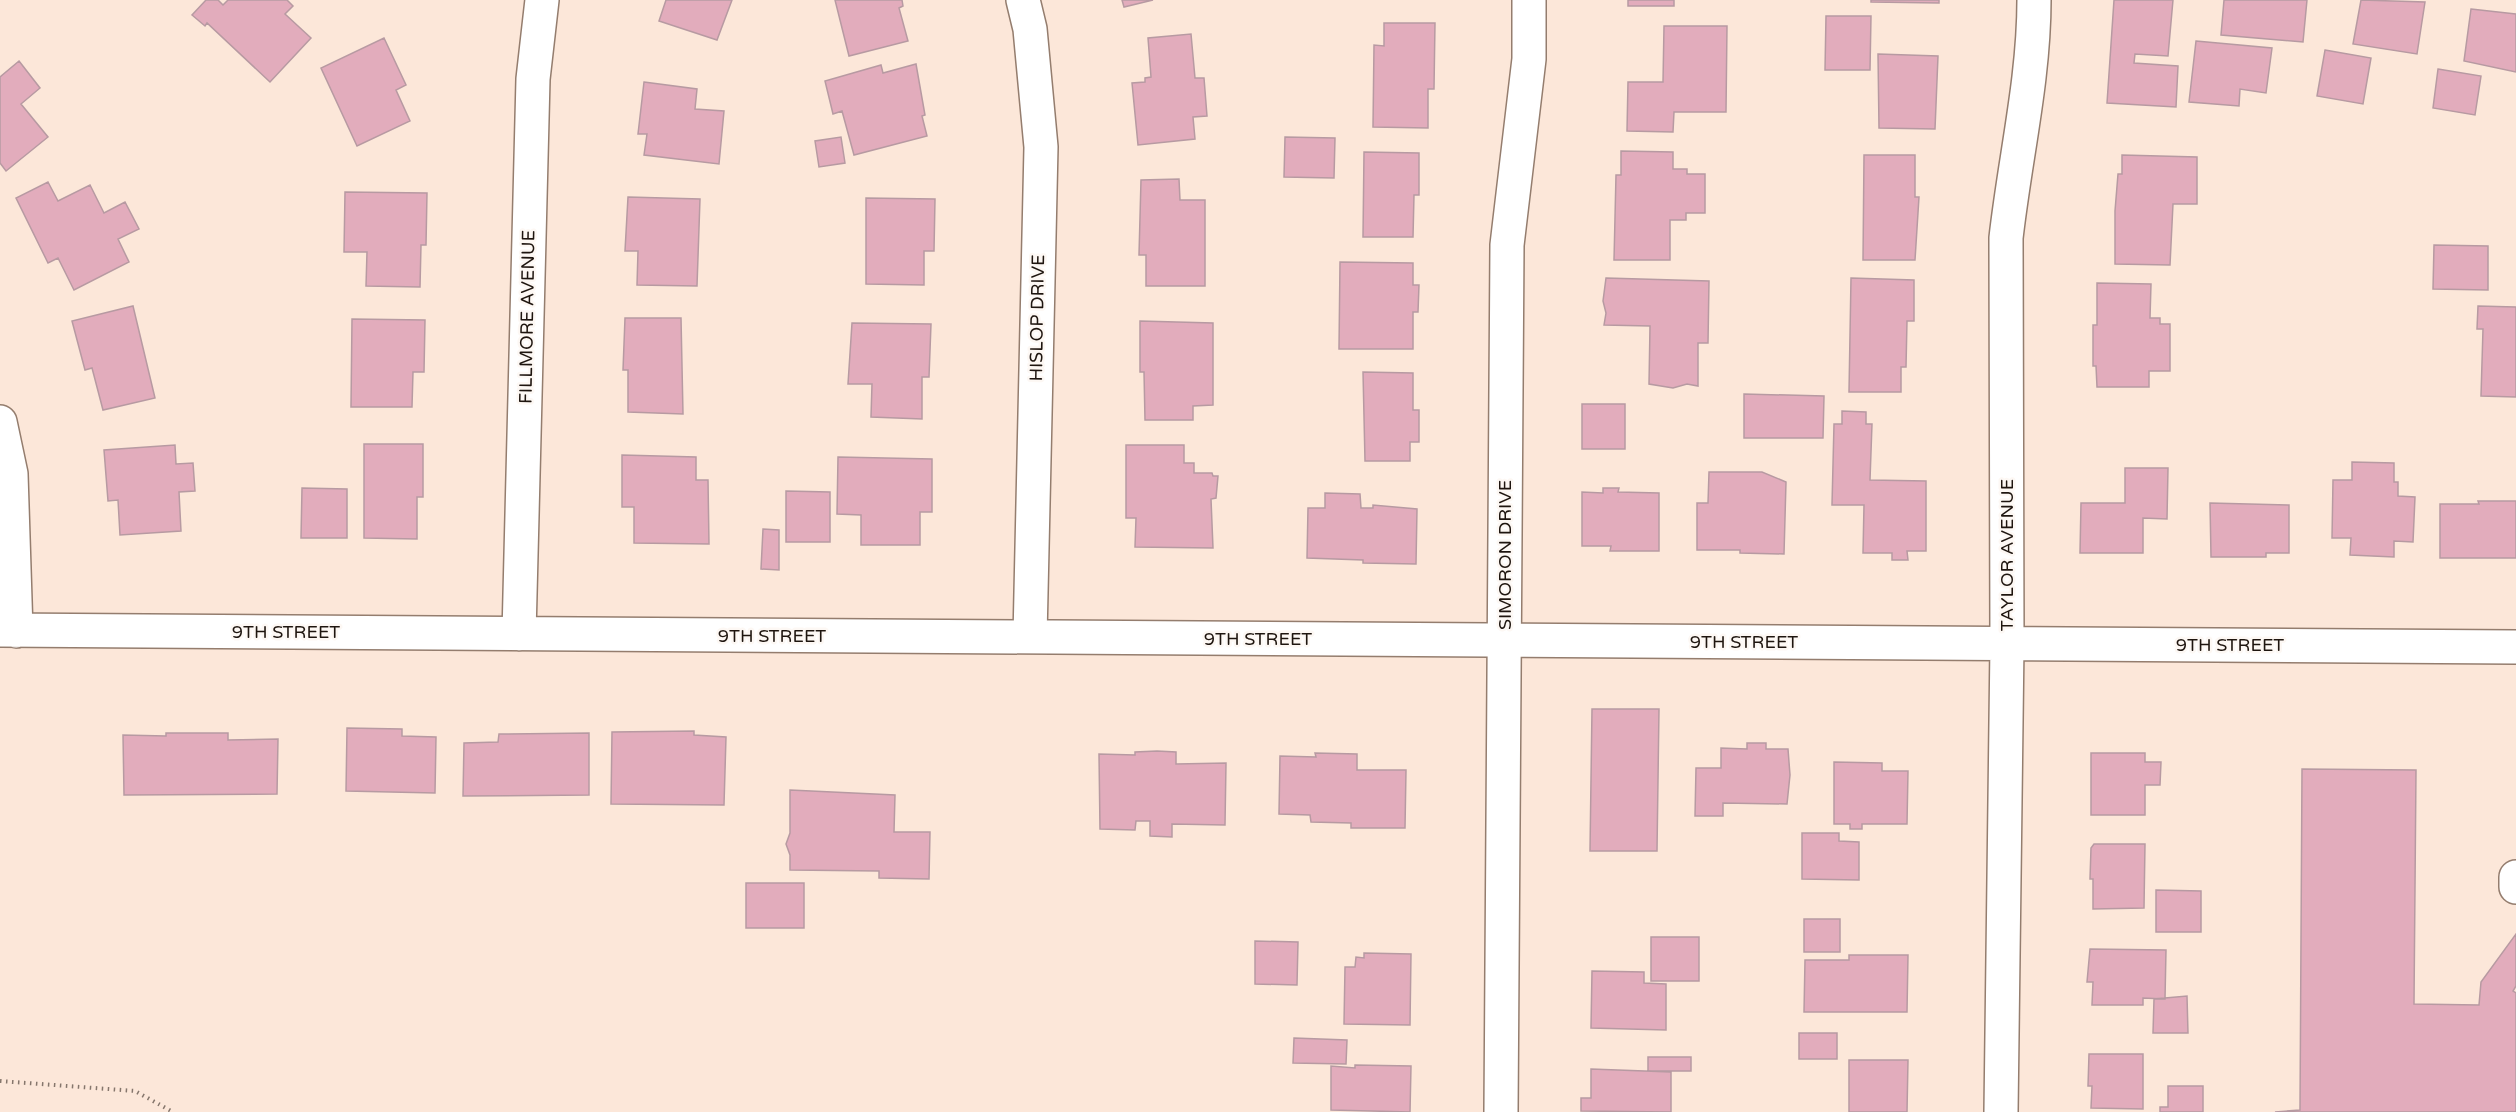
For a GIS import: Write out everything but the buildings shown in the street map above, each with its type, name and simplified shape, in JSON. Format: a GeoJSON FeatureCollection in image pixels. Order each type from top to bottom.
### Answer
{"type":"FeatureCollection","features":[{"type":"Feature","properties":{"kind":"street","name":"FILLMORE AVENUE"},"geometry":{"type":"LineString","coordinates":[[519,634],[533,79],[542,0]]}},
{"type":"Feature","properties":{"kind":"street","name":"HISLOP DRIVE"},"geometry":{"type":"LineString","coordinates":[[1023,0],[1030,29],[1041,147],[1030,638]]}},
{"type":"Feature","properties":{"kind":"street","name":"SIMORON DRIVE"},"geometry":{"type":"LineString","coordinates":[[1501,1112],[1508,245],[1529,59],[1530,0]]}},
{"type":"Feature","properties":{"kind":"street","name":"TAYLOR AVENUE"},"geometry":{"type":"LineString","coordinates":[[2001,1112],[2007,644],[2006,238],[2013,172],[2028,93],[2034,0]]}},
{"type":"Feature","properties":{"kind":"street"},"geometry":{"type":"LineString","coordinates":[[0,422],[11,474],[8,631]]}},
{"type":"Feature","properties":{"kind":"street","name":"9TH STREET"},"geometry":{"type":"LineString","coordinates":[[8,631],[2516,647]]}},
{"type":"Feature","properties":{"kind":"street"},"geometry":{"type":"LineString","coordinates":[[2516,877],[2516,887]]}},
{"type":"Feature","properties":{"kind":"path"},"geometry":{"type":"LineString","coordinates":[[0,1081],[135,1091],[172,1112]]}}]}
